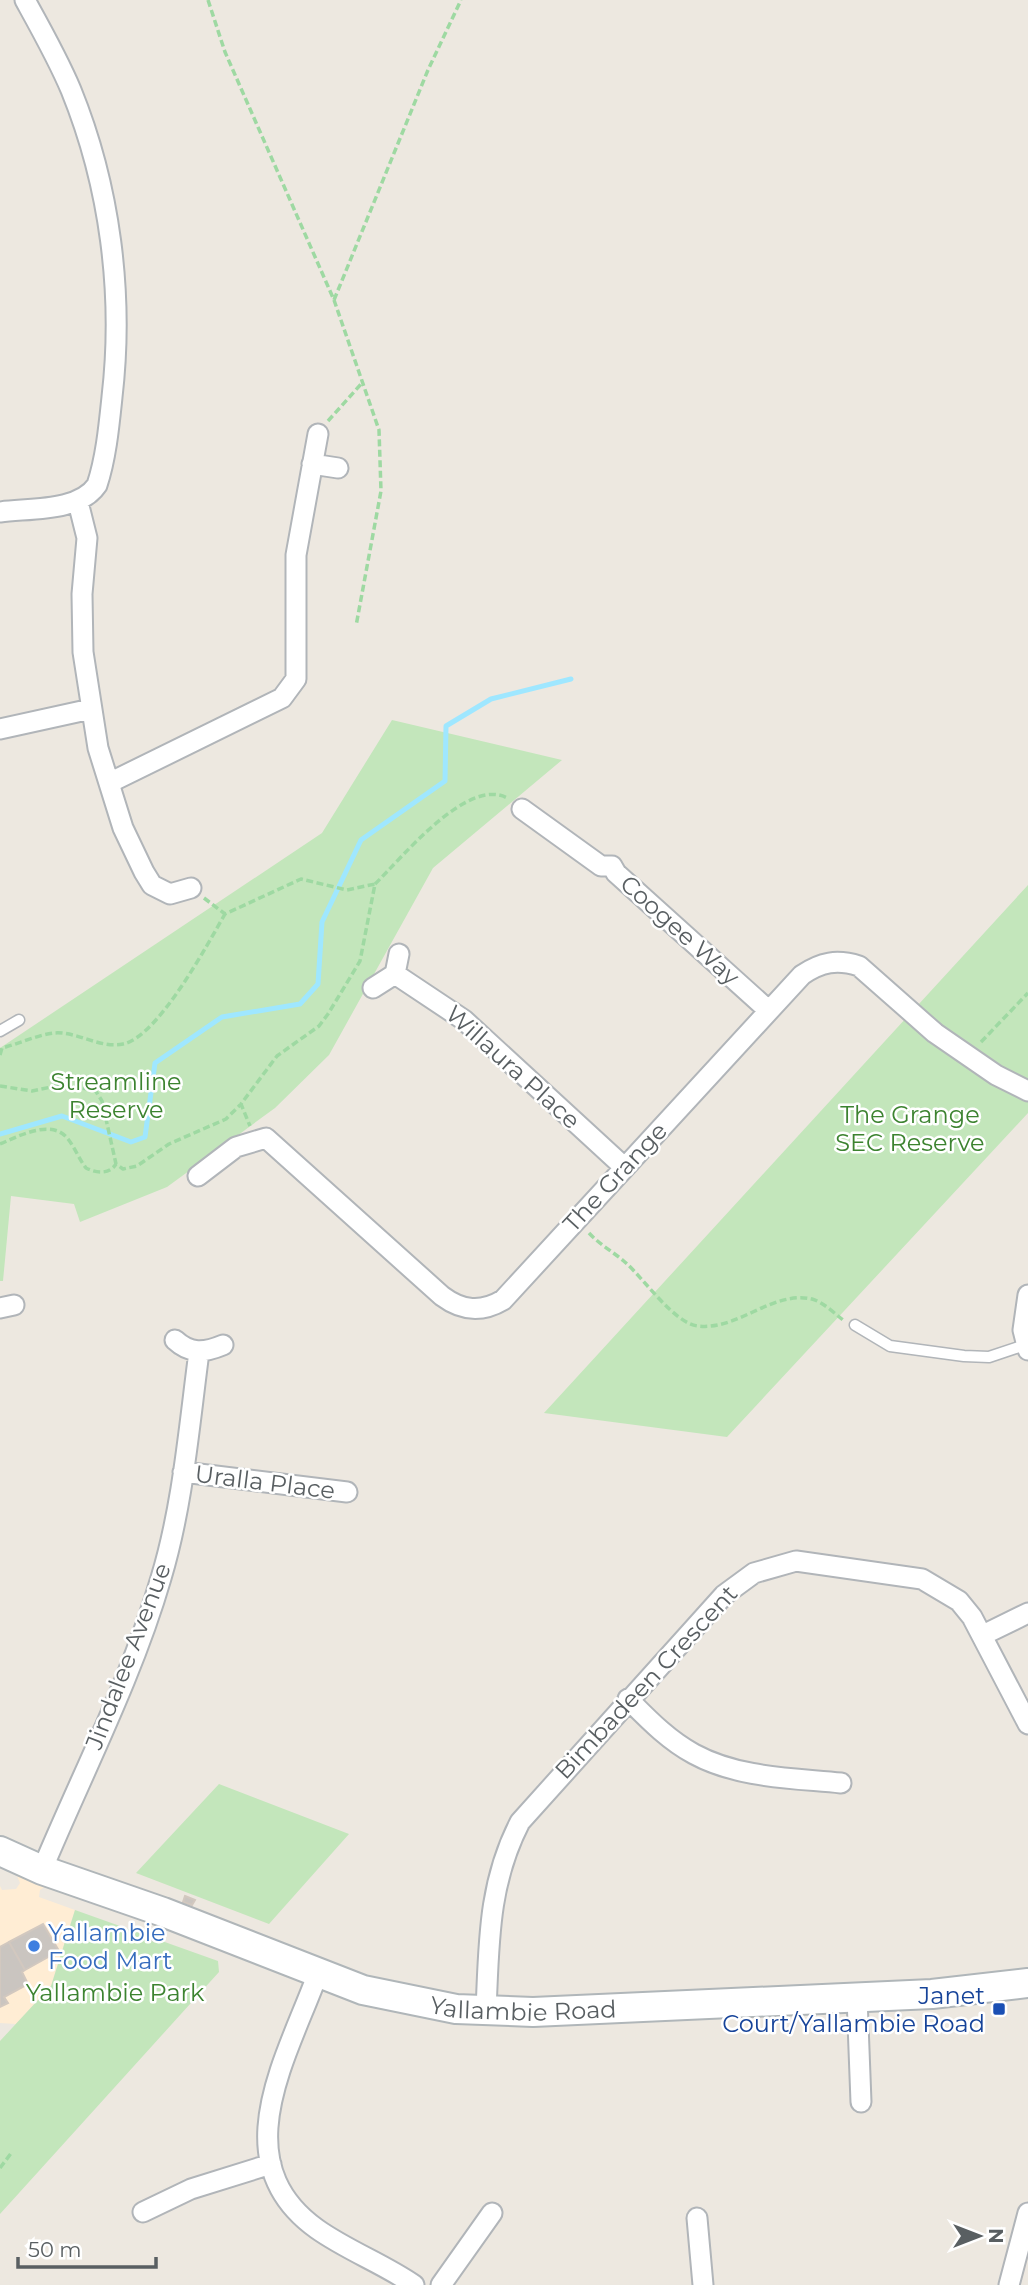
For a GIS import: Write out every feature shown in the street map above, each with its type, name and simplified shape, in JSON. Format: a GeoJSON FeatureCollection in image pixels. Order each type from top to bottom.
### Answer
{"type":"FeatureCollection","features":[{"type":"Feature","properties":{"kind":"street"},"geometry":{"type":"LineString","coordinates":[[0,512],[78,502],[92,493],[97,485],[111,412],[117,334],[112,253],[99,179],[86,131],[70,88],[25,0]]}},
{"type":"Feature","properties":{"kind":"street"},"geometry":{"type":"LineString","coordinates":[[109,783],[282,698],[291,688],[297,666],[296,555],[318,434]]}},
{"type":"Feature","properties":{"kind":"street"},"geometry":{"type":"LineString","coordinates":[[312,464],[338,468]]}},
{"type":"Feature","properties":{"kind":"street"},"geometry":{"type":"LineString","coordinates":[[78,502],[86,527],[81,615],[90,709],[109,783],[124,828],[152,885],[170,894],[191,888]]}},
{"type":"Feature","properties":{"kind":"street"},"geometry":{"type":"LineString","coordinates":[[0,729],[90,709]]}},
{"type":"Feature","properties":{"kind":"street","name":"Coogee Way"},"geometry":{"type":"LineString","coordinates":[[522,809],[601,866],[612,866],[616,873],[768,1010]]}},
{"type":"Feature","properties":{"kind":"street"},"geometry":{"type":"LineString","coordinates":[[373,989],[395,974],[399,954]]}},
{"type":"Feature","properties":{"kind":"street","name":"The Grange"},"geometry":{"type":"LineString","coordinates":[[266,1138],[442,1296],[463,1308],[486,1308],[503,1300],[768,1010],[813,968],[824,963],[848,963],[870,974],[935,1033],[968,1057],[1028,1091]]}},
{"type":"Feature","properties":{"kind":"street","name":"Willaura Place"},"geometry":{"type":"LineString","coordinates":[[395,974],[464,1020],[624,1167]]}},
{"type":"Feature","properties":{"kind":"street"},"geometry":{"type":"LineString","coordinates":[[198,1176],[236,1147],[266,1138]]}},
{"type":"Feature","properties":{"kind":"street"},"geometry":{"type":"LineString","coordinates":[[1026,1347],[1028,1296]]}},
{"type":"Feature","properties":{"kind":"street"},"geometry":{"type":"LineString","coordinates":[[174,1340],[182,1347],[200,1352],[222,1345]]}},
{"type":"Feature","properties":{"kind":"street","name":"Jindalee Avenue"},"geometry":{"type":"LineString","coordinates":[[42,1870],[147,1622],[171,1542],[200,1352]]}},
{"type":"Feature","properties":{"kind":"street","name":"Uralla Place"},"geometry":{"type":"LineString","coordinates":[[183,1472],[347,1492]]}},
{"type":"Feature","properties":{"kind":"street","name":"Bimbadeen Crescent"},"geometry":{"type":"LineString","coordinates":[[486,2011],[492,1900],[510,1842],[531,1807],[628,1699],[740,1581],[768,1567],[807,1561],[922,1578],[959,1601],[983,1635],[1028,1724]]}},
{"type":"Feature","properties":{"kind":"street"},"geometry":{"type":"LineString","coordinates":[[983,1635],[1028,1613]]}},
{"type":"Feature","properties":{"kind":"street"},"geometry":{"type":"LineString","coordinates":[[628,1699],[674,1741],[716,1764],[760,1774],[841,1783]]}},
{"type":"Feature","properties":{"kind":"street","name":"Yallambie Road"},"geometry":{"type":"LineString","coordinates":[[0,1851],[42,1870],[163,1912],[318,1973],[394,1999],[486,2011],[857,1997],[988,1990],[1028,1983]]}},
{"type":"Feature","properties":{"kind":"street","name":"Yallambie Road"},"geometry":{"type":"LineString","coordinates":[[0,1860],[42,1870]]}},
{"type":"Feature","properties":{"kind":"street"},"geometry":{"type":"LineString","coordinates":[[318,1973],[272,2093],[266,2129],[271,2164],[279,2184],[304,2218],[331,2238],[414,2285]]}},
{"type":"Feature","properties":{"kind":"street"},"geometry":{"type":"LineString","coordinates":[[857,1997],[861,2102]]}},
{"type":"Feature","properties":{"kind":"street"},"geometry":{"type":"LineString","coordinates":[[143,2212],[191,2189],[271,2164]]}},
{"type":"Feature","properties":{"kind":"street"},"geometry":{"type":"LineString","coordinates":[[441,2285],[492,2213]]}},
{"type":"Feature","properties":{"kind":"street"},"geometry":{"type":"LineString","coordinates":[[1009,2285],[1028,2213]]}},
{"type":"Feature","properties":{"kind":"street"},"geometry":{"type":"LineString","coordinates":[[697,2218],[703,2285]]}},
{"type":"Feature","properties":{"kind":"lane"},"geometry":{"type":"LineString","coordinates":[[0,1031],[19,1020]]}},
{"type":"Feature","properties":{"kind":"lane"},"geometry":{"type":"LineString","coordinates":[[855,1325],[890,1346],[964,1356],[989,1357],[1026,1347]]}},
{"type":"Feature","properties":{"kind":"path"},"geometry":{"type":"LineString","coordinates":[[208,0],[225,51],[334,300],[379,430],[381,491],[356,626]]}},
{"type":"Feature","properties":{"kind":"path"},"geometry":{"type":"LineString","coordinates":[[334,300],[428,70],[461,0]]}},
{"type":"Feature","properties":{"kind":"path"},"geometry":{"type":"LineString","coordinates":[[318,434],[362,383]]}},
{"type":"Feature","properties":{"kind":"path"},"geometry":{"type":"LineString","coordinates":[[0,1055],[1,1047],[55,1033],[107,1044],[122,1045],[138,1039],[179,990],[225,914],[301,878],[347,890],[375,884],[459,803],[485,793],[506,796],[522,809]]}},
{"type":"Feature","properties":{"kind":"path"},"geometry":{"type":"LineString","coordinates":[[0,1079],[0,1086],[32,1091],[61,1085],[90,1087],[99,1094],[116,1162],[123,1169],[137,1166],[169,1144],[226,1119],[241,1104],[277,1056],[319,1026],[360,961],[375,884]]}},
{"type":"Feature","properties":{"kind":"path"},"geometry":{"type":"LineString","coordinates":[[191,888],[225,914]]}},
{"type":"Feature","properties":{"kind":"path"},"geometry":{"type":"LineString","coordinates":[[968,1057],[1028,993]]}},
{"type":"Feature","properties":{"kind":"path"},"geometry":{"type":"LineString","coordinates":[[241,1104],[251,1128],[266,1138]]}},
{"type":"Feature","properties":{"kind":"path"},"geometry":{"type":"LineString","coordinates":[[0,1144],[28,1133],[51,1130],[66,1136],[86,1168],[102,1172],[116,1162]]}},
{"type":"Feature","properties":{"kind":"path"},"geometry":{"type":"LineString","coordinates":[[579,1216],[596,1240],[626,1263],[673,1311],[690,1324],[721,1324],[769,1306],[802,1298],[820,1302],[845,1321],[855,1325]]}},
{"type":"Feature","properties":{"kind":"path"},"geometry":{"type":"LineString","coordinates":[[0,2168],[12,2152]]}},
{"type":"Feature","properties":{"kind":"shaded area"},"geometry":{"type":"Polygon","coordinates":[[[17,1876],[46,1886],[40,1890],[39,1897],[75,1910],[51,1986],[16,2024],[0,2023],[0,1886],[2,1890],[16,1889],[20,1883],[17,1876]]]}},
{"type":"Feature","properties":{"kind":"green space","name":"Streamline Reserve"},"geometry":{"type":"Polygon","coordinates":[[[392,720],[562,760],[433,868],[329,1055],[275,1108],[167,1187],[80,1222],[74,1204],[11,1196],[3,1281],[0,1281],[0,1048],[322,833],[392,720]]]}},
{"type":"Feature","properties":{"kind":"green space","name":"The Grange SEC Reserve"},"geometry":{"type":"Polygon","coordinates":[[[1028,885],[1028,1113],[727,1437],[544,1413],[1028,885]]]}},
{"type":"Feature","properties":{"kind":"green space"},"geometry":{"type":"Polygon","coordinates":[[[219,1784],[349,1834],[269,1924],[136,1873],[219,1784]]]}},
{"type":"Feature","properties":{"kind":"green space","name":"Yallambie Park"},"geometry":{"type":"Polygon","coordinates":[[[75,1910],[218,1961],[219,1972],[0,2214],[0,2041],[51,1986],[75,1910]]]}},
{"type":"Feature","properties":{"kind":"building"},"geometry":{"type":"Polygon","coordinates":[[[185,1896],[195,1900],[192,1905],[183,1902],[185,1896]]]}},
{"type":"Feature","properties":{"kind":"building","name":"Yallambie Food Mart"},"geometry":{"type":"Polygon","coordinates":[[[43,1924],[59,1951],[25,1970],[9,1942],[43,1924]]]}},
{"type":"Feature","properties":{"kind":"building"},"geometry":{"type":"Polygon","coordinates":[[[145,1932],[155,1936],[154,1941],[143,1936],[145,1932]]]}},
{"type":"Feature","properties":{"kind":"building"},"geometry":{"type":"Polygon","coordinates":[[[9,1942],[25,1970],[22,1972],[28,1984],[4,1997],[8,2003],[0,2007],[0,1947],[9,1942]]]}},
{"type":"Feature","properties":{"kind":"waterway"},"geometry":{"type":"LineString","coordinates":[[0,1134],[62,1116],[131,1142],[145,1137],[155,1063],[222,1017],[300,1004],[318,984],[322,922],[361,840],[445,781],[446,726],[491,699],[571,679]]}},
{"type":"Feature","properties":{"kind":"place","name":"Yallambie Food Mart"},"geometry":{"type":"Point","coordinates":[34,1946]}},
{"type":"Feature","properties":{"kind":"place","name":"Janet Court/Yallambie Road"},"geometry":{"type":"Point","coordinates":[999,2009]}}]}
